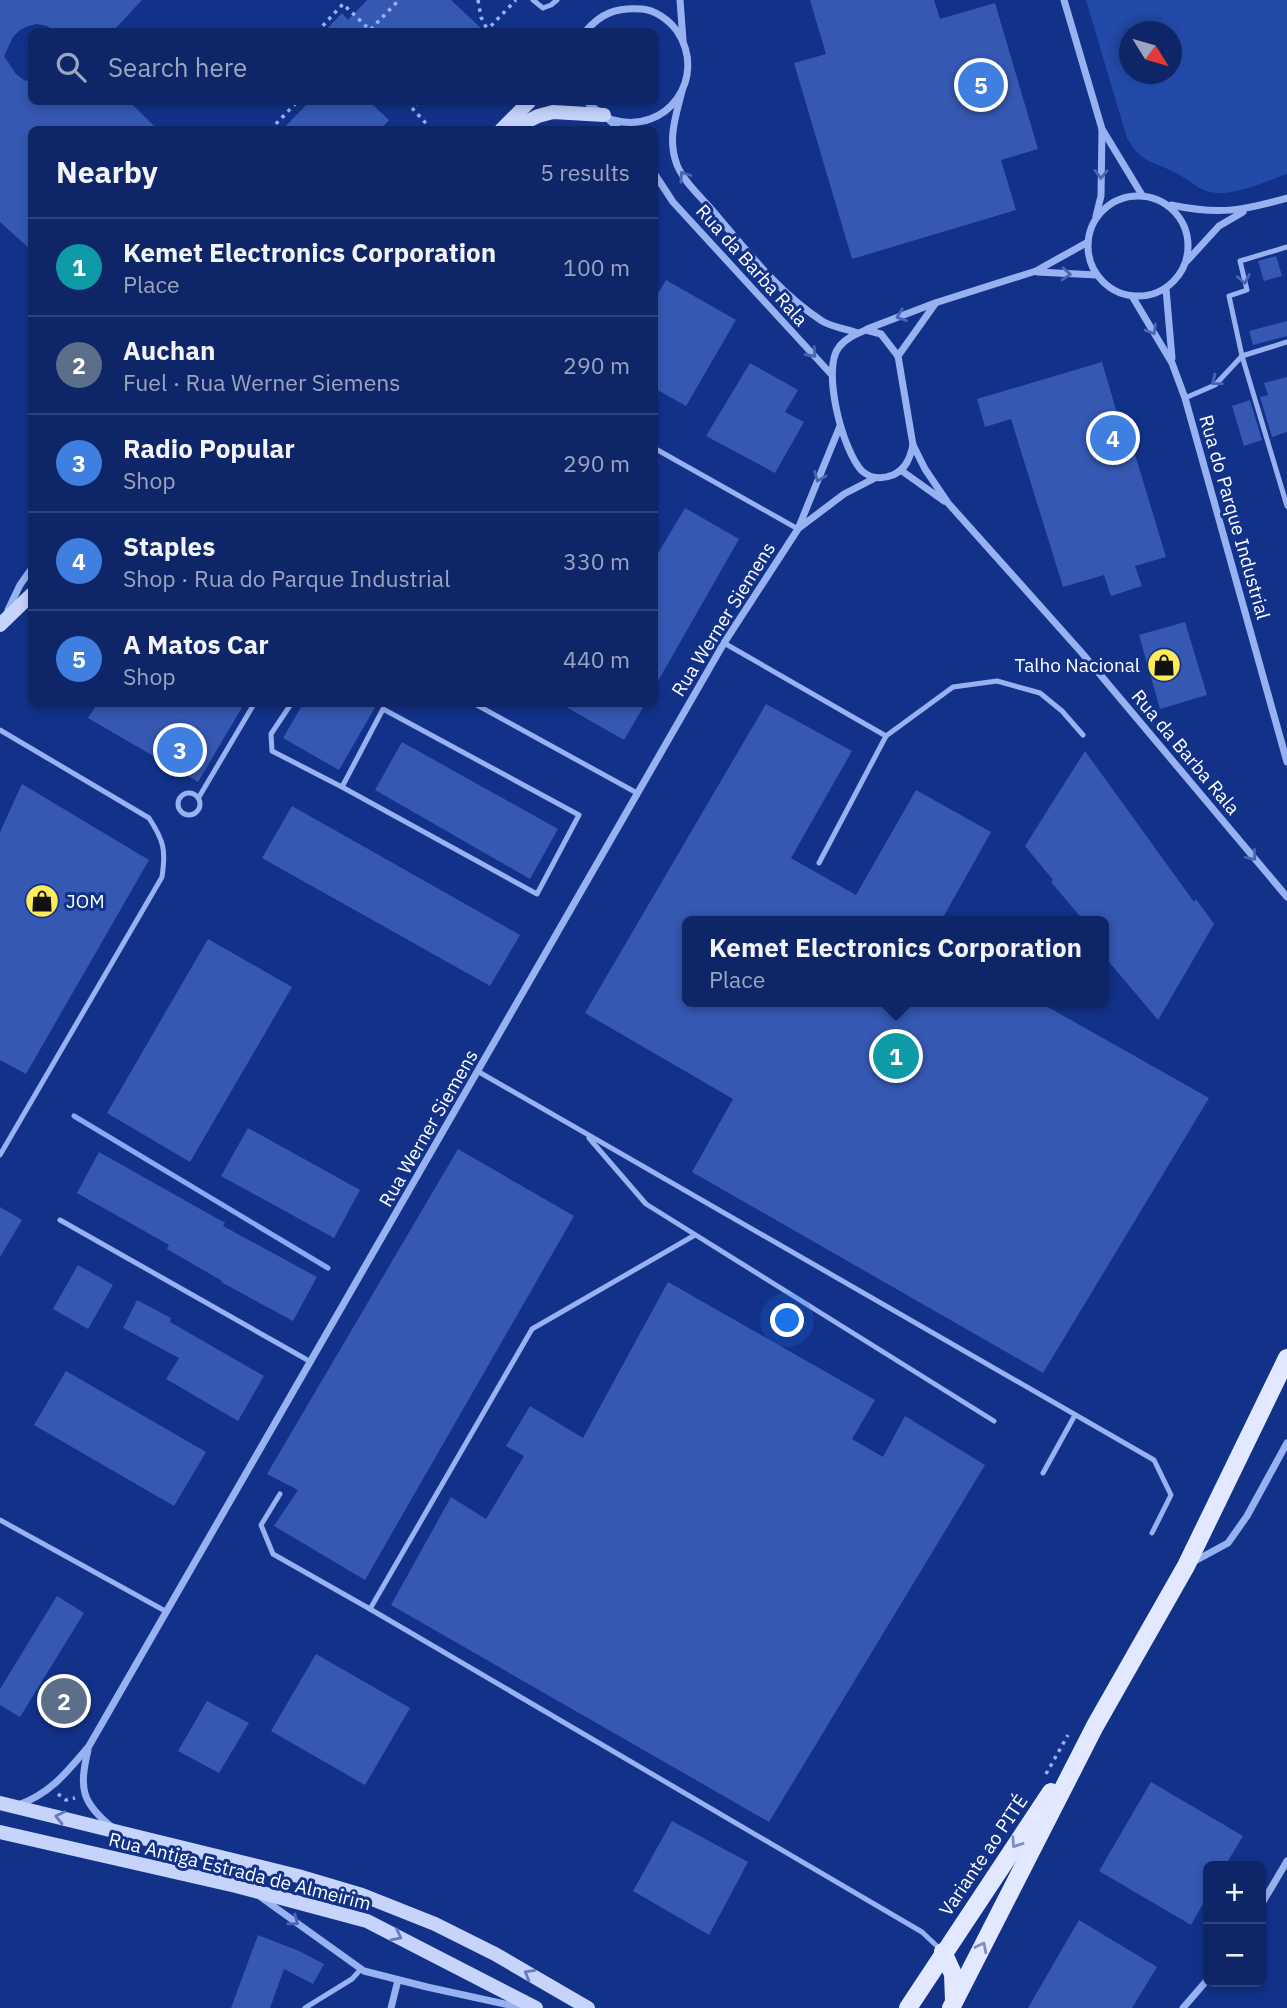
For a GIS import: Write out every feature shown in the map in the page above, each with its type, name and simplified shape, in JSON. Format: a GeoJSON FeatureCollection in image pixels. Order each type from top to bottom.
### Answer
{"type":"FeatureCollection","features":[{"type":"Feature","properties":{"kind":"main road","name":"Variante ao PITÉ"},"geometry":{"type":"LineString","coordinates":[[953,2004],[1096,1726],[1186,1566],[1287,1358]]}},
{"type":"Feature","properties":{"kind":"main road","name":"Variante ao PITÉ"},"geometry":{"type":"LineString","coordinates":[[1242,1451],[1287,1373]]}},
{"type":"Feature","properties":{"kind":"main road","name":"Variante ao PITÉ"},"geometry":{"type":"LineString","coordinates":[[908,2008],[1096,1726]]}},
{"type":"Feature","properties":{"kind":"main road"},"geometry":{"type":"LineString","coordinates":[[943,1952],[953,1974],[953,2004]]}},
{"type":"Feature","properties":{"kind":"street"},"geometry":{"type":"LineString","coordinates":[[624,8],[632,0]]}},
{"type":"Feature","properties":{"kind":"street"},"geometry":{"type":"LineString","coordinates":[[680,0],[683,40]]}},
{"type":"Feature","properties":{"kind":"street"},"geometry":{"type":"LineString","coordinates":[[1064,0],[1102,129],[1142,195]]}},
{"type":"Feature","properties":{"kind":"street"},"geometry":{"type":"LineString","coordinates":[[589,28],[600,17],[624,8],[646,9],[657,13],[673,25],[683,40]]}},
{"type":"Feature","properties":{"kind":"street","name":"Rua da Barba Rala"},"geometry":{"type":"LineString","coordinates":[[683,40],[689,60],[688,72],[673,126],[672,144],[677,166],[691,186],[765,272],[807,310],[825,323],[881,334],[898,356],[913,445],[925,469],[948,503],[1082,653],[1287,897]]}},
{"type":"Feature","properties":{"kind":"street"},"geometry":{"type":"LineString","coordinates":[[518,126],[553,112],[604,116],[632,122],[651,119],[670,107],[682,91]]}},
{"type":"Feature","properties":{"kind":"street"},"geometry":{"type":"LineString","coordinates":[[505,126],[526,105]]}},
{"type":"Feature","properties":{"kind":"street"},"geometry":{"type":"LineString","coordinates":[[591,105],[615,126]]}},
{"type":"Feature","properties":{"kind":"street"},"geometry":{"type":"LineString","coordinates":[[1102,129],[1101,196],[1088,242],[1089,259],[1097,275],[1118,293],[1150,296],[1166,289],[1179,277],[1187,261],[1219,226],[1247,209]]}},
{"type":"Feature","properties":{"kind":"street","name":"Rua da Barba Rala"},"geometry":{"type":"LineString","coordinates":[[658,179],[674,202],[831,374]]}},
{"type":"Feature","properties":{"kind":"street"},"geometry":{"type":"LineString","coordinates":[[1096,218],[1108,205],[1124,197],[1142,195],[1159,199],[1174,210],[1185,225],[1189,242],[1187,261]]}},
{"type":"Feature","properties":{"kind":"street"},"geometry":{"type":"LineString","coordinates":[[1165,204],[1196,211],[1216,212],[1247,209],[1287,198]]}},
{"type":"Feature","properties":{"kind":"street"},"geometry":{"type":"LineString","coordinates":[[875,478],[863,471],[851,455],[840,426],[831,374],[836,349],[862,331],[935,303],[1036,271],[1088,242]]}},
{"type":"Feature","properties":{"kind":"street"},"geometry":{"type":"LineString","coordinates":[[1036,271],[1097,275]]}},
{"type":"Feature","properties":{"kind":"street","name":"Rua do Parque Industrial"},"geometry":{"type":"LineString","coordinates":[[1166,289],[1172,363]]}},
{"type":"Feature","properties":{"kind":"street","name":"Rua do Parque Industrial"},"geometry":{"type":"LineString","coordinates":[[1132,296],[1172,363],[1185,398],[1287,762]]}},
{"type":"Feature","properties":{"kind":"street"},"geometry":{"type":"LineString","coordinates":[[898,356],[935,303]]}},
{"type":"Feature","properties":{"kind":"street","name":"Rua Werner Siemens"},"geometry":{"type":"LineString","coordinates":[[89,1746],[724,643],[798,529],[840,426]]}},
{"type":"Feature","properties":{"kind":"street"},"geometry":{"type":"LineString","coordinates":[[901,471],[910,458],[913,445]]}},
{"type":"Feature","properties":{"kind":"street","name":"Rua da Barba Rala"},"geometry":{"type":"LineString","coordinates":[[901,471],[948,503]]}},
{"type":"Feature","properties":{"kind":"street","name":"Rua Werner Siemens"},"geometry":{"type":"LineString","coordinates":[[798,529],[844,494],[875,478],[887,477],[901,471]]}},
{"type":"Feature","properties":{"kind":"street"},"geometry":{"type":"LineString","coordinates":[[0,624],[28,573]]}},
{"type":"Feature","properties":{"kind":"street"},"geometry":{"type":"LineString","coordinates":[[0,624],[28,598]]}},
{"type":"Feature","properties":{"kind":"street"},"geometry":{"type":"LineString","coordinates":[[1186,1566],[1228,1543],[1247,1516],[1287,1443]]}},
{"type":"Feature","properties":{"kind":"street"},"geometry":{"type":"LineString","coordinates":[[85,1796],[82,1774],[89,1746]]}},
{"type":"Feature","properties":{"kind":"street","name":"Rua Antiga Estrada de Almeirim"},"geometry":{"type":"LineString","coordinates":[[7,1805],[32,1800],[51,1788],[89,1746]]}},
{"type":"Feature","properties":{"kind":"street","name":"Rua Antiga Estrada de Almeirim"},"geometry":{"type":"LineString","coordinates":[[85,1796],[94,1813],[116,1831]]}},
{"type":"Feature","properties":{"kind":"street","name":"Rua Antiga Estrada de Almeirim"},"geometry":{"type":"LineString","coordinates":[[7,1805],[298,1876],[362,1895],[435,1924],[495,1954],[588,2008]]}},
{"type":"Feature","properties":{"kind":"street","name":"Rua Antiga Estrada de Almeirim"},"geometry":{"type":"LineString","coordinates":[[0,1832],[236,1886],[367,1921],[536,2008]]}},
{"type":"Feature","properties":{"kind":"street"},"geometry":{"type":"LineString","coordinates":[[1266,1897],[1287,1861]]}},
{"type":"Feature","properties":{"kind":"street"},"geometry":{"type":"LineString","coordinates":[[236,1886],[273,1905],[364,1971],[525,2008]]}},
{"type":"Feature","properties":{"kind":"street"},"geometry":{"type":"LineString","coordinates":[[391,2008],[398,1980]]}},
{"type":"Feature","properties":{"kind":"street"},"geometry":{"type":"LineString","coordinates":[[1183,2008],[1203,1985]]}},
{"type":"Feature","properties":{"kind":"lane"},"geometry":{"type":"LineString","coordinates":[[533,0],[543,8],[557,0]]}},
{"type":"Feature","properties":{"kind":"lane"},"geometry":{"type":"LineString","coordinates":[[1287,247],[1240,261],[1247,290],[1229,296],[1242,356],[1287,506]]}},
{"type":"Feature","properties":{"kind":"lane"},"geometry":{"type":"LineString","coordinates":[[1185,398],[1215,385],[1242,356],[1287,342]]}},
{"type":"Feature","properties":{"kind":"lane"},"geometry":{"type":"LineString","coordinates":[[658,450],[798,529]]}},
{"type":"Feature","properties":{"kind":"lane"},"geometry":{"type":"LineString","coordinates":[[724,643],[886,736]]}},
{"type":"Feature","properties":{"kind":"lane"},"geometry":{"type":"LineString","coordinates":[[819,863],[886,736],[953,687],[998,681],[1040,693],[1062,711],[1083,735]]}},
{"type":"Feature","properties":{"kind":"lane"},"geometry":{"type":"LineString","coordinates":[[199,797],[191,793],[184,794],[178,803],[180,811],[186,815],[195,814],[200,808],[199,797],[252,707]]}},
{"type":"Feature","properties":{"kind":"lane"},"geometry":{"type":"LineString","coordinates":[[289,707],[271,734],[272,751],[537,894],[579,815],[386,707]]}},
{"type":"Feature","properties":{"kind":"lane"},"geometry":{"type":"LineString","coordinates":[[342,787],[383,707]]}},
{"type":"Feature","properties":{"kind":"lane"},"geometry":{"type":"LineString","coordinates":[[480,707],[637,793]]}},
{"type":"Feature","properties":{"kind":"lane"},"geometry":{"type":"LineString","coordinates":[[0,730],[149,818],[163,840],[165,850],[162,877],[0,1154]]}},
{"type":"Feature","properties":{"kind":"lane"},"geometry":{"type":"LineString","coordinates":[[479,1072],[1154,1460],[1171,1494],[1152,1533]]}},
{"type":"Feature","properties":{"kind":"lane"},"geometry":{"type":"LineString","coordinates":[[585,1133],[646,1204],[994,1421]]}},
{"type":"Feature","properties":{"kind":"lane"},"geometry":{"type":"LineString","coordinates":[[60,1220],[311,1362]]}},
{"type":"Feature","properties":{"kind":"lane"},"geometry":{"type":"LineString","coordinates":[[370,1609],[532,1329],[695,1235]]}},
{"type":"Feature","properties":{"kind":"lane"},"geometry":{"type":"LineString","coordinates":[[1043,1473],[1075,1415]]}},
{"type":"Feature","properties":{"kind":"lane"},"geometry":{"type":"LineString","coordinates":[[280,1494],[261,1525],[273,1554],[922,1932],[943,1952]]}},
{"type":"Feature","properties":{"kind":"lane"},"geometry":{"type":"LineString","coordinates":[[0,1520],[167,1612]]}},
{"type":"Feature","properties":{"kind":"lane"},"geometry":{"type":"LineString","coordinates":[[305,2008],[352,1979],[361,1969]]}},
{"type":"Feature","properties":{"kind":"path"},"geometry":{"type":"LineString","coordinates":[[372,28],[399,0]]}},
{"type":"Feature","properties":{"kind":"path"},"geometry":{"type":"LineString","coordinates":[[478,0],[486,28]]}},
{"type":"Feature","properties":{"kind":"path"},"geometry":{"type":"LineString","coordinates":[[490,28],[516,0]]}},
{"type":"Feature","properties":{"kind":"path"},"geometry":{"type":"LineString","coordinates":[[321,28],[343,5],[368,28]]}},
{"type":"Feature","properties":{"kind":"path"},"geometry":{"type":"LineString","coordinates":[[274,126],[294,105]]}},
{"type":"Feature","properties":{"kind":"path"},"geometry":{"type":"LineString","coordinates":[[414,105],[411,108],[428,126]]}},
{"type":"Feature","properties":{"kind":"path"},"geometry":{"type":"LineString","coordinates":[[1042,1781],[1069,1732]]}},
{"type":"Feature","properties":{"kind":"path"},"geometry":{"type":"LineString","coordinates":[[51,1788],[66,1800],[85,1796]]}},
{"type":"Feature","properties":{"kind":"shaded area"},"geometry":{"type":"Polygon","coordinates":[[[1086,0],[1287,0],[1287,174],[1236,191],[1216,193],[1207,191],[1142,157],[1127,138],[1086,0]]]}},
{"type":"Feature","properties":{"kind":"building"},"geometry":{"type":"Polygon","coordinates":[[[0,0],[142,0],[116,28],[50,28],[37,24],[20,30],[13,37],[4,56],[16,74],[28,81],[28,105],[133,105],[154,126],[28,126],[28,247],[0,222],[0,0]]]}},
{"type":"Feature","properties":{"kind":"building"},"geometry":{"type":"Polygon","coordinates":[[[367,0],[451,0],[481,28],[328,28],[342,13],[348,20],[367,0]]]}},
{"type":"Feature","properties":{"kind":"building"},"geometry":{"type":"Polygon","coordinates":[[[810,0],[934,0],[940,19],[995,3],[1038,149],[1001,160],[1016,210],[852,259],[794,63],[826,54],[810,0]]]}},
{"type":"Feature","properties":{"kind":"building"},"geometry":{"type":"Polygon","coordinates":[[[306,105],[373,105],[389,120],[384,126],[286,126],[306,105]]]}},
{"type":"Feature","properties":{"kind":"building"},"geometry":{"type":"Polygon","coordinates":[[[1276,256],[1282,276],[1264,281],[1258,261],[1276,256]]]}},
{"type":"Feature","properties":{"kind":"building"},"geometry":{"type":"Polygon","coordinates":[[[666,280],[736,320],[686,406],[658,390],[658,293],[666,280]]]}},
{"type":"Feature","properties":{"kind":"building"},"geometry":{"type":"Polygon","coordinates":[[[1287,321],[1287,336],[1253,345],[1249,331],[1287,321]]]}},
{"type":"Feature","properties":{"kind":"building"},"geometry":{"type":"Polygon","coordinates":[[[1102,362],[1117,413],[1122,411],[1166,557],[1135,566],[1142,586],[1111,596],[1104,575],[1063,587],[1011,419],[985,427],[977,399],[1102,362]]]}},
{"type":"Feature","properties":{"kind":"building"},"geometry":{"type":"Polygon","coordinates":[[[750,363],[798,390],[785,412],[804,422],[775,473],[706,436],[750,363]]]}},
{"type":"Feature","properties":{"kind":"building"},"geometry":{"type":"Polygon","coordinates":[[[1287,377],[1287,432],[1272,437],[1260,397],[1268,395],[1264,383],[1287,377]]]}},
{"type":"Feature","properties":{"kind":"building"},"geometry":{"type":"Polygon","coordinates":[[[1250,400],[1262,440],[1244,446],[1232,406],[1250,400]]]}},
{"type":"Feature","properties":{"kind":"building"},"geometry":{"type":"Polygon","coordinates":[[[685,508],[739,539],[658,681],[658,553],[685,508]]]}},
{"type":"Feature","properties":{"kind":"building"},"geometry":{"type":"Polygon","coordinates":[[[1185,622],[1207,695],[1160,709],[1139,635],[1185,622]]]}},
{"type":"Feature","properties":{"kind":"building"},"geometry":{"type":"Polygon","coordinates":[[[766,704],[852,751],[791,858],[856,895],[916,790],[991,832],[944,916],[682,916],[682,1007],[1048,1007],[1209,1098],[1043,1373],[692,1172],[733,1099],[585,1013],[766,704]]]}},
{"type":"Feature","properties":{"kind":"building"},"geometry":{"type":"Polygon","coordinates":[[[95,707],[242,707],[198,782],[88,718],[95,707]]]}},
{"type":"Feature","properties":{"kind":"building"},"geometry":{"type":"Polygon","coordinates":[[[301,707],[375,707],[339,770],[283,738],[301,707]]]}},
{"type":"Feature","properties":{"kind":"building"},"geometry":{"type":"Polygon","coordinates":[[[566,707],[643,707],[624,740],[566,707]]]}},
{"type":"Feature","properties":{"kind":"building"},"geometry":{"type":"Polygon","coordinates":[[[402,742],[558,829],[530,879],[375,790],[402,742]]]}},
{"type":"Feature","properties":{"kind":"building"},"geometry":{"type":"Polygon","coordinates":[[[1085,751],[1194,902],[1196,899],[1214,924],[1158,1020],[1109,962],[1109,916],[1080,916],[1025,846],[1085,751]]]}},
{"type":"Feature","properties":{"kind":"building"},"geometry":{"type":"Polygon","coordinates":[[[22,784],[149,860],[26,1074],[0,1060],[0,832],[22,784]]]}},
{"type":"Feature","properties":{"kind":"building"},"geometry":{"type":"Polygon","coordinates":[[[292,806],[520,935],[490,986],[262,858],[292,806]]]}},
{"type":"Feature","properties":{"kind":"building"},"geometry":{"type":"Polygon","coordinates":[[[208,939],[292,987],[190,1162],[107,1113],[208,939]]]}},
{"type":"Feature","properties":{"kind":"building"},"geometry":{"type":"Polygon","coordinates":[[[248,1128],[360,1190],[334,1238],[221,1176],[248,1128]]]}},
{"type":"Feature","properties":{"kind":"building"},"geometry":{"type":"Polygon","coordinates":[[[458,1149],[574,1216],[365,1580],[274,1526],[298,1490],[267,1474],[458,1149]]]}},
{"type":"Feature","properties":{"kind":"building"},"geometry":{"type":"Polygon","coordinates":[[[99,1152],[225,1223],[223,1226],[317,1277],[293,1321],[221,1282],[167,1249],[169,1245],[77,1193],[99,1152]]]}},
{"type":"Feature","properties":{"kind":"building"},"geometry":{"type":"Polygon","coordinates":[[[0,1207],[22,1220],[0,1257],[0,1207]]]}},
{"type":"Feature","properties":{"kind":"building"},"geometry":{"type":"Polygon","coordinates":[[[78,1265],[113,1285],[88,1329],[53,1309],[78,1265]]]}},
{"type":"Feature","properties":{"kind":"building"},"geometry":{"type":"Polygon","coordinates":[[[668,1282],[875,1400],[852,1439],[883,1457],[905,1416],[985,1465],[769,1822],[391,1605],[451,1497],[486,1519],[524,1456],[506,1446],[530,1406],[583,1438],[668,1282]]]}},
{"type":"Feature","properties":{"kind":"building"},"geometry":{"type":"Polygon","coordinates":[[[137,1300],[264,1376],[238,1421],[166,1379],[179,1358],[123,1328],[137,1300]]]}},
{"type":"Feature","properties":{"kind":"building"},"geometry":{"type":"Polygon","coordinates":[[[66,1371],[206,1452],[174,1506],[34,1425],[66,1371]]]}},
{"type":"Feature","properties":{"kind":"building"},"geometry":{"type":"Polygon","coordinates":[[[57,1596],[84,1613],[20,1717],[0,1705],[0,1689],[57,1596]]]}},
{"type":"Feature","properties":{"kind":"building"},"geometry":{"type":"Polygon","coordinates":[[[316,1654],[410,1708],[365,1785],[271,1731],[316,1654]]]}},
{"type":"Feature","properties":{"kind":"building"},"geometry":{"type":"Polygon","coordinates":[[[207,1701],[249,1723],[219,1773],[178,1751],[207,1701]]]}},
{"type":"Feature","properties":{"kind":"building"},"geometry":{"type":"Polygon","coordinates":[[[1151,1782],[1243,1836],[1228,1861],[1203,1861],[1203,1904],[1191,1925],[1099,1871],[1151,1782]]]}},
{"type":"Feature","properties":{"kind":"building"},"geometry":{"type":"Polygon","coordinates":[[[672,1821],[748,1862],[709,1935],[633,1891],[672,1821]]]}},
{"type":"Feature","properties":{"kind":"building"},"geometry":{"type":"Polygon","coordinates":[[[1079,1920],[1157,1967],[1132,2008],[1028,2008],[1079,1920]]]}},
{"type":"Feature","properties":{"kind":"building"},"geometry":{"type":"Polygon","coordinates":[[[258,1935],[324,1964],[313,1984],[284,1969],[270,2008],[231,2008],[258,1935]]]}},
{"type":"Feature","properties":{"kind":"waterway"},"geometry":{"type":"LineString","coordinates":[[74,1116],[328,1268]]}},
{"type":"Feature","properties":{"kind":"place","name":"A Matos Car"},"geometry":{"type":"Point","coordinates":[981,85]}},
{"type":"Feature","properties":{"kind":"place","name":"Staples"},"geometry":{"type":"Point","coordinates":[1113,438]}},
{"type":"Feature","properties":{"kind":"place","name":"Talho Nacional"},"geometry":{"type":"Point","coordinates":[1164,665]}},
{"type":"Feature","properties":{"kind":"place","name":"Radio Popular"},"geometry":{"type":"Point","coordinates":[180,750]}},
{"type":"Feature","properties":{"kind":"place","name":"JOM"},"geometry":{"type":"Point","coordinates":[42,901]}},
{"type":"Feature","properties":{"kind":"place","name":"Kemet Electronics Corporation"},"geometry":{"type":"Point","coordinates":[896,1056]}},
{"type":"Feature","properties":{"kind":"place","name":"Auchan"},"geometry":{"type":"Point","coordinates":[64,1701]}}]}
